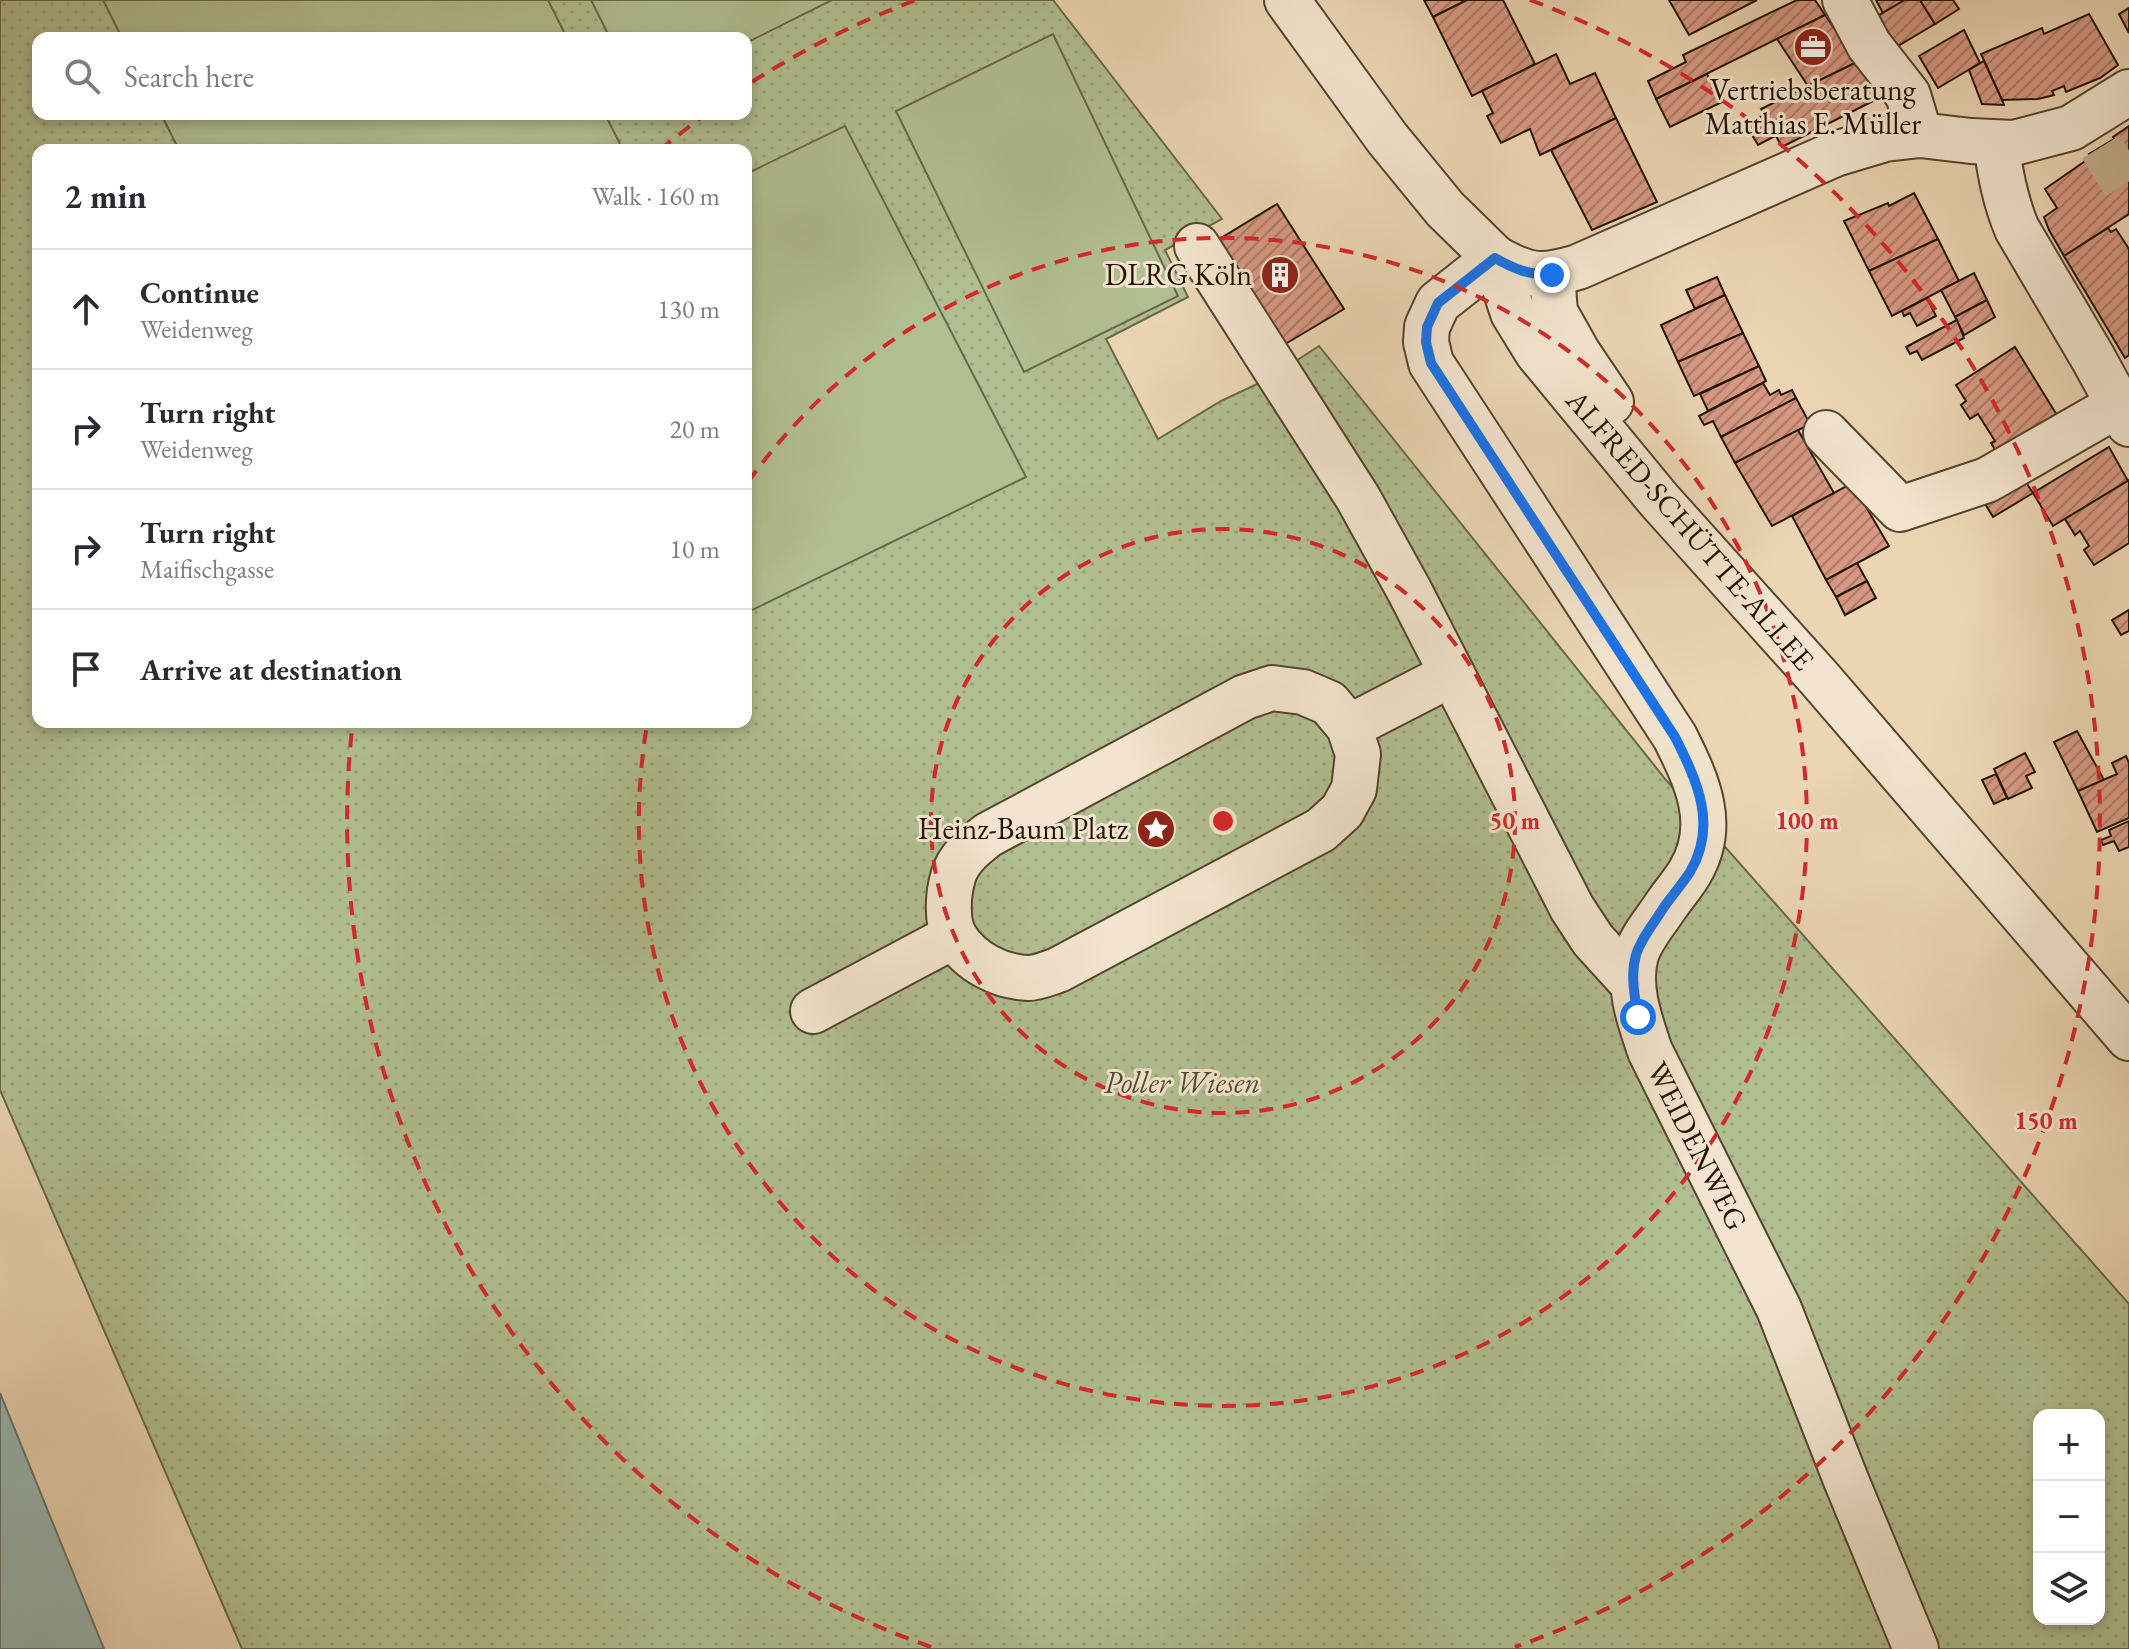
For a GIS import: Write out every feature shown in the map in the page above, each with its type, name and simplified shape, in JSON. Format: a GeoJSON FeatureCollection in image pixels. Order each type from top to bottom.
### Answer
{"type":"FeatureCollection","features":[{"type":"Feature","properties":{"kind":"street","name":"ALFRED-SCHÜTTE-ALLEE"},"geometry":{"type":"LineString","coordinates":[[1287,0],[1387,138],[1445,209],[1495,258],[1513,313],[1537,352],[1659,500],[1819,678],[2129,1038]]}},
{"type":"Feature","properties":{"kind":"street"},"geometry":{"type":"LineString","coordinates":[[1845,0],[1869,45],[1908,95],[1920,135]]}},
{"type":"Feature","properties":{"kind":"street"},"geometry":{"type":"LineString","coordinates":[[1495,258],[1530,274],[1552,275],[1578,267],[1835,154],[1885,139],[1920,135],[2014,143],[2071,128],[2093,134],[2129,92]]}},
{"type":"Feature","properties":{"kind":"street"},"geometry":{"type":"LineString","coordinates":[[1826,433],[1900,509],[1987,480],[2123,415],[2017,229],[2004,193],[1996,143]]}},
{"type":"Feature","properties":{"kind":"street"},"geometry":{"type":"LineString","coordinates":[[1197,246],[1358,498],[1409,590],[1572,908],[1593,940],[1633,984]]}},
{"type":"Feature","properties":{"kind":"street","name":"WEIDENWEG"},"geometry":{"type":"LineString","coordinates":[[1495,258],[1438,303],[1427,327],[1426,342],[1431,363],[1675,737],[1694,776],[1703,808],[1702,840],[1691,870],[1636,955],[1633,984],[1638,1017],[1650,1051],[1779,1309],[1916,1649]]}},
{"type":"Feature","properties":{"kind":"street"},"geometry":{"type":"LineString","coordinates":[[1552,275],[1555,312],[1578,353],[1638,440]]}},
{"type":"Feature","properties":{"kind":"street"},"geometry":{"type":"LineString","coordinates":[[1349,727],[1452,674]]}},
{"type":"Feature","properties":{"kind":"street"},"geometry":{"type":"LineString","coordinates":[[1272,688],[1303,692],[1329,703],[1349,727],[1358,754],[1354,789],[1342,811],[1321,830],[1098,949],[1058,970],[1030,978],[1000,973],[974,959],[954,936],[949,907],[953,875],[967,852],[988,835],[1245,697],[1272,688]]}},
{"type":"Feature","properties":{"kind":"street"},"geometry":{"type":"LineString","coordinates":[[813,1011],[954,936]]}},
{"type":"Feature","properties":{"kind":"green space","name":"Poller Wiesen"},"geometry":{"type":"Polygon","coordinates":[[[0,0],[1053,0],[1222,219],[1165,250],[1188,297],[1106,339],[1158,439],[1221,401],[1268,379],[1319,346],[1666,780],[2129,1304],[2129,1649],[242,1649],[0,1090],[0,0]]]}},
{"type":"Feature","properties":{"kind":"green space"},"geometry":{"type":"Polygon","coordinates":[[[103,0],[548,0],[564,32],[119,32],[103,0]]]}},
{"type":"Feature","properties":{"kind":"green space"},"geometry":{"type":"Polygon","coordinates":[[[591,0],[832,0],[752,40],[752,32],[607,32],[591,0]]]}},
{"type":"Feature","properties":{"kind":"green space"},"geometry":{"type":"Polygon","coordinates":[[[1053,34],[1178,296],[1024,372],[896,111],[1053,34]]]}},
{"type":"Feature","properties":{"kind":"green space"},"geometry":{"type":"Polygon","coordinates":[[[164,120],[608,120],[620,144],[176,144],[164,120]]]}},
{"type":"Feature","properties":{"kind":"green space"},"geometry":{"type":"Polygon","coordinates":[[[845,126],[1026,477],[752,610],[752,171],[845,126]]]}},
{"type":"Feature","properties":{"kind":"water"},"geometry":{"type":"Polygon","coordinates":[[[0,1393],[104,1649],[0,1649],[0,1393]]]}},
{"type":"Feature","properties":{"kind":"building"},"geometry":{"type":"Polygon","coordinates":[[[1424,0],[1467,0],[1433,17],[1424,0]]]}},
{"type":"Feature","properties":{"kind":"building"},"geometry":{"type":"Polygon","coordinates":[[[1467,0],[1503,0],[1535,64],[1472,96],[1433,17],[1467,0]]]}},
{"type":"Feature","properties":{"kind":"building"},"geometry":{"type":"Polygon","coordinates":[[[1669,0],[1757,0],[1689,35],[1669,0]]]}},
{"type":"Feature","properties":{"kind":"building"},"geometry":{"type":"Polygon","coordinates":[[[1797,0],[1815,0],[1825,15],[1656,99],[1648,81],[1686,62],[1683,55],[1797,0]]]}},
{"type":"Feature","properties":{"kind":"building"},"geometry":{"type":"Polygon","coordinates":[[[1876,0],[1905,0],[1883,13],[1876,0]]]}},
{"type":"Feature","properties":{"kind":"building"},"geometry":{"type":"Polygon","coordinates":[[[1905,0],[1920,0],[1935,24],[1891,50],[1874,18],[1905,0]]]}},
{"type":"Feature","properties":{"kind":"building"},"geometry":{"type":"Polygon","coordinates":[[[1920,0],[1953,0],[1959,9],[1935,24],[1920,0]]]}},
{"type":"Feature","properties":{"kind":"building"},"geometry":{"type":"Polygon","coordinates":[[[2129,8],[2129,33],[2119,14],[2129,8]]]}},
{"type":"Feature","properties":{"kind":"building"},"geometry":{"type":"Polygon","coordinates":[[[2089,14],[2118,65],[2100,78],[2066,92],[2064,86],[2052,91],[2054,95],[2038,99],[2002,100],[1981,54],[2042,28],[2044,34],[2089,14]]]}},
{"type":"Feature","properties":{"kind":"building"},"geometry":{"type":"Polygon","coordinates":[[[1825,15],[1857,62],[1808,86],[1777,39],[1825,15]]]}},
{"type":"Feature","properties":{"kind":"building"},"geometry":{"type":"Polygon","coordinates":[[[1964,30],[1980,63],[1938,88],[1919,56],[1964,30]]]}},
{"type":"Feature","properties":{"kind":"building"},"geometry":{"type":"Polygon","coordinates":[[[1556,54],[1570,84],[1595,73],[1616,118],[1540,155],[1530,129],[1501,143],[1487,116],[1493,113],[1482,91],[1556,54]]]}},
{"type":"Feature","properties":{"kind":"building"},"geometry":{"type":"Polygon","coordinates":[[[1984,61],[2004,105],[1982,104],[1969,70],[1984,61]]]}},
{"type":"Feature","properties":{"kind":"building"},"geometry":{"type":"Polygon","coordinates":[[[1857,62],[1881,97],[1782,147],[1761,109],[1857,62]]]}},
{"type":"Feature","properties":{"kind":"building"},"geometry":{"type":"Polygon","coordinates":[[[1707,74],[1722,102],[1670,127],[1656,99],[1707,74]]]}},
{"type":"Feature","properties":{"kind":"building"},"geometry":{"type":"Polygon","coordinates":[[[1764,115],[1775,136],[1758,145],[1745,123],[1764,115]]]}},
{"type":"Feature","properties":{"kind":"building"},"geometry":{"type":"Polygon","coordinates":[[[1616,118],[1657,202],[1592,230],[1551,150],[1616,118]]]}},
{"type":"Feature","properties":{"kind":"building"},"geometry":{"type":"Polygon","coordinates":[[[2129,126],[2129,163],[2113,137],[2129,126]]]}},
{"type":"Feature","properties":{"kind":"building"},"geometry":{"type":"Polygon","coordinates":[[[2114,139],[2129,163],[2129,214],[2064,256],[2044,217],[2057,208],[2045,189],[2091,157],[2089,154],[2114,139]]]}},
{"type":"Feature","properties":{"kind":"building"},"geometry":{"type":"Polygon","coordinates":[[[1914,193],[1938,239],[1869,271],[1844,221],[1888,203],[1889,206],[1914,193]]]}},
{"type":"Feature","properties":{"kind":"building","name":"DLRG Köln"},"geometry":{"type":"Polygon","coordinates":[[[1277,204],[1344,309],[1282,346],[1216,241],[1277,204]]]}},
{"type":"Feature","properties":{"kind":"building"},"geometry":{"type":"Polygon","coordinates":[[[2108,228],[2111,232],[2116,229],[2129,249],[2129,355],[2125,358],[2064,256],[2108,228]]]}},
{"type":"Feature","properties":{"kind":"building"},"geometry":{"type":"Polygon","coordinates":[[[1938,239],[1959,281],[1892,316],[1869,271],[1938,239]]]}},
{"type":"Feature","properties":{"kind":"building"},"geometry":{"type":"Polygon","coordinates":[[[1974,273],[1987,300],[1955,317],[1941,290],[1974,273]]]}},
{"type":"Feature","properties":{"kind":"building"},"geometry":{"type":"Polygon","coordinates":[[[1717,277],[1725,295],[1695,309],[1686,290],[1717,277]]]}},
{"type":"Feature","properties":{"kind":"building"},"geometry":{"type":"Polygon","coordinates":[[[1725,295],[1743,333],[1678,362],[1661,325],[1725,295]]]}},
{"type":"Feature","properties":{"kind":"building"},"geometry":{"type":"Polygon","coordinates":[[[1927,298],[1936,316],[1917,326],[1910,313],[1904,316],[1902,311],[1927,298]]]}},
{"type":"Feature","properties":{"kind":"building"},"geometry":{"type":"Polygon","coordinates":[[[1987,300],[1995,317],[1964,335],[1955,317],[1987,300]]]}},
{"type":"Feature","properties":{"kind":"building"},"geometry":{"type":"Polygon","coordinates":[[[1957,320],[1964,338],[1922,360],[1917,351],[1910,354],[1906,347],[1957,320]]]}},
{"type":"Feature","properties":{"kind":"building"},"geometry":{"type":"Polygon","coordinates":[[[1743,333],[1759,366],[1694,396],[1678,362],[1743,333]]]}},
{"type":"Feature","properties":{"kind":"building"},"geometry":{"type":"Polygon","coordinates":[[[2015,347],[2063,425],[2003,463],[1991,443],[1995,441],[1978,414],[1970,419],[1961,405],[1966,401],[1956,385],[2015,347]]]}},
{"type":"Feature","properties":{"kind":"building"},"geometry":{"type":"Polygon","coordinates":[[[1759,366],[1766,381],[1708,411],[1700,394],[1759,366]]]}},
{"type":"Feature","properties":{"kind":"building"},"geometry":{"type":"Polygon","coordinates":[[[1763,383],[1770,395],[1779,390],[1781,395],[1792,390],[1796,398],[1721,437],[1713,421],[1704,425],[1699,416],[1763,383]]]}},
{"type":"Feature","properties":{"kind":"building"},"geometry":{"type":"Polygon","coordinates":[[[1796,398],[1810,424],[1735,463],[1721,437],[1796,398]]]}},
{"type":"Feature","properties":{"kind":"building"},"geometry":{"type":"Polygon","coordinates":[[[1798,430],[1834,493],[1772,526],[1735,463],[1798,430]]]}},
{"type":"Feature","properties":{"kind":"building"},"geometry":{"type":"Polygon","coordinates":[[[2109,447],[2128,481],[2053,526],[2033,493],[2109,447]]]}},
{"type":"Feature","properties":{"kind":"building"},"geometry":{"type":"Polygon","coordinates":[[[2020,473],[2033,493],[1993,517],[1981,497],[2020,473]]]}},
{"type":"Feature","properties":{"kind":"building"},"geometry":{"type":"Polygon","coordinates":[[[2129,480],[2129,543],[2094,565],[2084,550],[2089,546],[2080,531],[2075,535],[2065,519],[2129,480]]]}},
{"type":"Feature","properties":{"kind":"building"},"geometry":{"type":"Polygon","coordinates":[[[1852,483],[1889,546],[1826,580],[1792,516],[1852,483]]]}},
{"type":"Feature","properties":{"kind":"building"},"geometry":{"type":"Polygon","coordinates":[[[1857,563],[1867,581],[1836,597],[1826,580],[1857,563]]]}},
{"type":"Feature","properties":{"kind":"building"},"geometry":{"type":"Polygon","coordinates":[[[1867,581],[1876,598],[1845,615],[1836,597],[1867,581]]]}},
{"type":"Feature","properties":{"kind":"building"},"geometry":{"type":"Polygon","coordinates":[[[2129,610],[2129,631],[2121,635],[2112,620],[2129,610]]]}},
{"type":"Feature","properties":{"kind":"building"},"geometry":{"type":"Polygon","coordinates":[[[2077,731],[2104,780],[2078,791],[2054,742],[2077,731]]]}},
{"type":"Feature","properties":{"kind":"building"},"geometry":{"type":"Polygon","coordinates":[[[2025,753],[2035,772],[2026,776],[2032,788],[2008,799],[1994,769],[2025,753]]]}},
{"type":"Feature","properties":{"kind":"building"},"geometry":{"type":"Polygon","coordinates":[[[2126,756],[2129,763],[2129,818],[2097,832],[2078,791],[2117,774],[2112,763],[2126,756]]]}},
{"type":"Feature","properties":{"kind":"building"},"geometry":{"type":"Polygon","coordinates":[[[1996,774],[2007,798],[1994,804],[1982,780],[1996,774]]]}},
{"type":"Feature","properties":{"kind":"building"},"geometry":{"type":"Polygon","coordinates":[[[2129,821],[2129,847],[2119,851],[2114,841],[2103,845],[2101,840],[2111,836],[2109,830],[2129,821]]]}},
{"type":"Feature","properties":{"kind":"tunnel"},"geometry":{"type":"LineString","coordinates":[[2101,147],[2129,192]]}},
{"type":"Feature","properties":{"kind":"place","name":"Vertriebsberatung Matthias E. Müller"},"geometry":{"type":"Point","coordinates":[1813,47]}},
{"type":"Feature","properties":{"kind":"place","name":"DLRG Köln"},"geometry":{"type":"Point","coordinates":[1280,275]}},
{"type":"Feature","properties":{"kind":"place","name":"Heinz-Baum Platz"},"geometry":{"type":"Point","coordinates":[1156,829]}},
{"type":"Feature","properties":{"kind":"route"},"geometry":{"type":"LineString","coordinates":[[1552,275],[1530,274],[1495,258],[1438,303],[1427,327],[1426,342],[1431,363],[1675,737],[1694,776],[1703,808],[1702,840],[1691,870],[1646,934],[1636,955],[1633,984],[1638,1017]]}}]}
